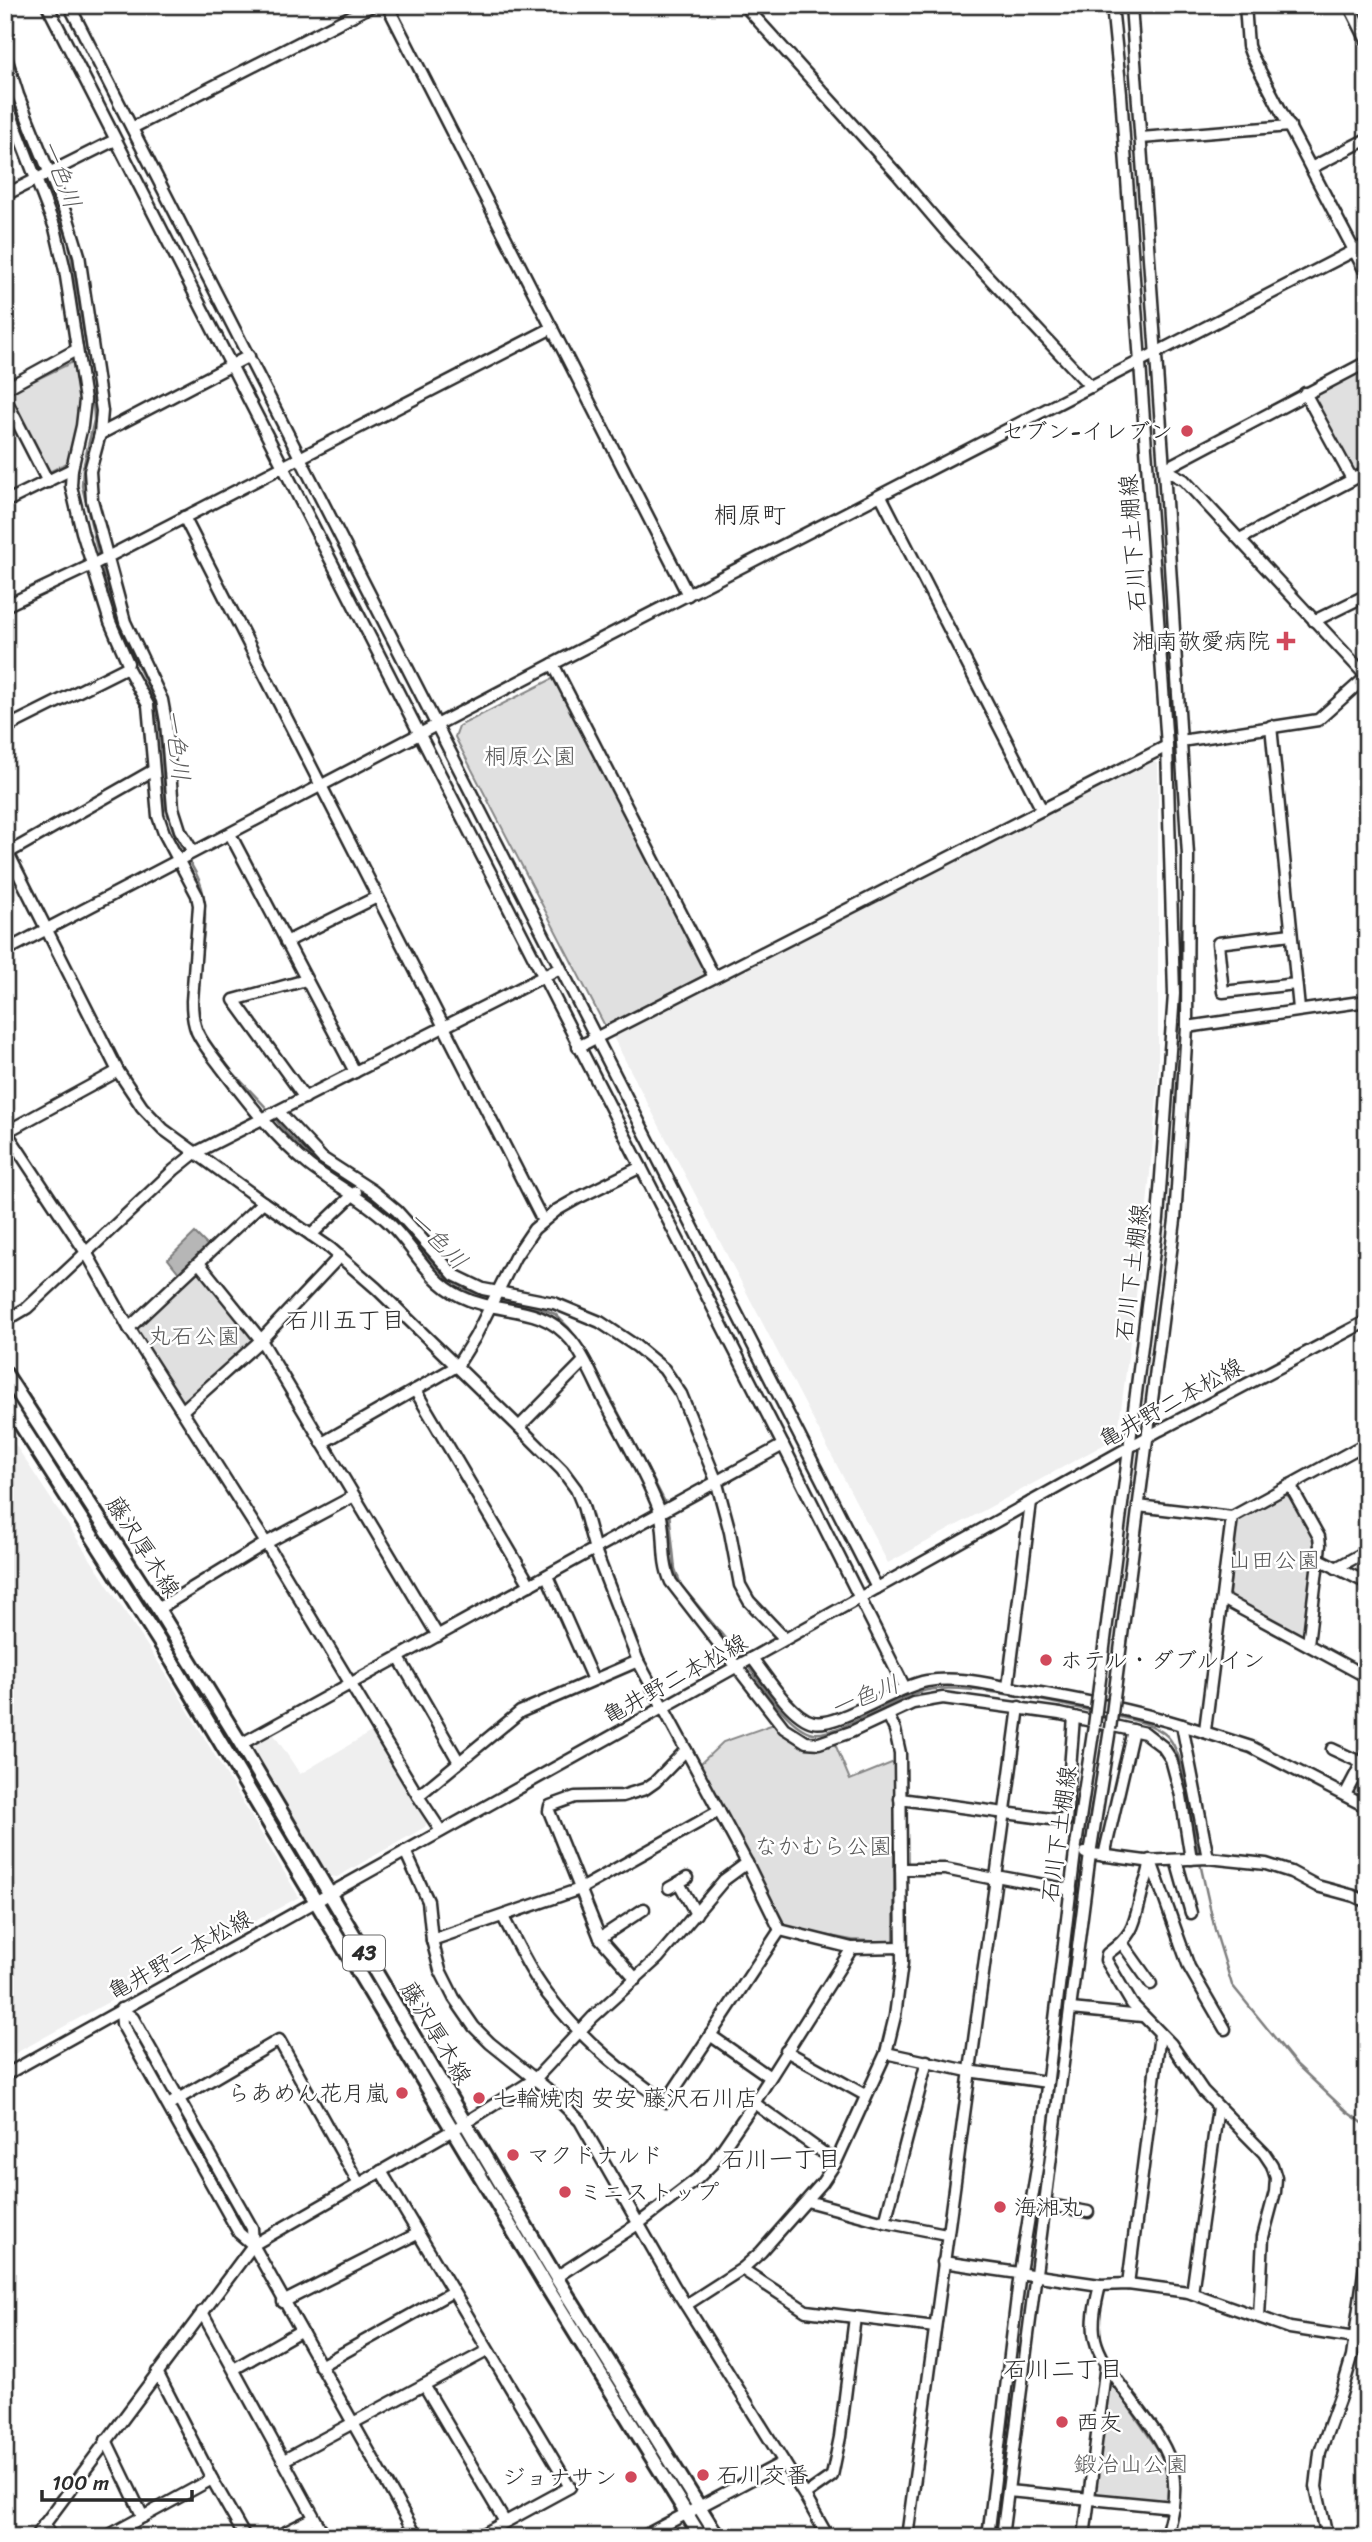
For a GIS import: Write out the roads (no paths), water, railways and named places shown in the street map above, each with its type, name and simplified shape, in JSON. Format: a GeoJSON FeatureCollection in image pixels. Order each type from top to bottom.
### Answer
{"type":"FeatureCollection","features":[{"type":"Feature","properties":{"kind":"main road","name":"藤沢厚木線"},"geometry":{"type":"LineString","coordinates":[[5,1373],[158,1609],[241,1744],[459,2126],[701,2537]]}},
{"type":"Feature","properties":{"kind":"main road","name":"藤沢厚木線"},"geometry":{"type":"LineString","coordinates":[[5,1400],[173,1663],[317,1902],[718,2537]]}},
{"type":"Feature","properties":{"kind":"street"},"geometry":{"type":"LineString","coordinates":[[47,5],[418,735],[783,1444],[905,1688]]}},
{"type":"Feature","properties":{"kind":"street"},"geometry":{"type":"LineString","coordinates":[[69,5],[877,1588]]}},
{"type":"Feature","properties":{"kind":"street"},"geometry":{"type":"LineString","coordinates":[[132,128],[373,5]]}},
{"type":"Feature","properties":{"kind":"street"},"geometry":{"type":"LineString","coordinates":[[387,5],[688,595]]}},
{"type":"Feature","properties":{"kind":"street"},"geometry":{"type":"LineString","coordinates":[[744,5],[949,235],[1091,387]]}},
{"type":"Feature","properties":{"kind":"street","name":"石川下土棚線"},"geometry":{"type":"LineString","coordinates":[[988,2537],[1020,2272],[1038,2162],[1075,1852],[1094,1726],[1158,1219],[1174,994],[1167,747],[1121,94],[1112,5]]}},
{"type":"Feature","properties":{"kind":"street","name":"石川下土棚線"},"geometry":{"type":"LineString","coordinates":[[1002,2537],[1175,1220],[1187,1027],[1188,855],[1131,5]]}},
{"type":"Feature","properties":{"kind":"street"},"geometry":{"type":"LineString","coordinates":[[1245,5],[1248,46],[1367,275]]}},
{"type":"Feature","properties":{"kind":"street"},"geometry":{"type":"LineString","coordinates":[[1349,5],[1367,41]]}},
{"type":"Feature","properties":{"kind":"street"},"geometry":{"type":"LineString","coordinates":[[5,54],[43,176],[61,248],[85,409],[72,469],[74,502],[125,622],[162,699],[173,808],[199,905],[192,987],[192,1016],[196,1030],[240,1092],[322,1158],[363,1184],[397,1211],[454,1275],[472,1286],[532,1298],[576,1312],[614,1331],[652,1358],[673,1380],[681,1394],[716,1480],[730,1531],[740,1585],[749,1601],[785,1639]]}},
{"type":"Feature","properties":{"kind":"street"},"geometry":{"type":"LineString","coordinates":[[5,99],[79,255],[100,396],[100,434],[90,471],[99,561],[110,622],[128,663],[127,667],[148,705],[158,816],[185,856]]}},
{"type":"Feature","properties":{"kind":"street"},"geometry":{"type":"LineString","coordinates":[[1141,138],[1290,126]]}},
{"type":"Feature","properties":{"kind":"street"},"geometry":{"type":"LineString","coordinates":[[5,195],[115,139]]}},
{"type":"Feature","properties":{"kind":"street"},"geometry":{"type":"LineString","coordinates":[[1311,168],[1367,139]]}},
{"type":"Feature","properties":{"kind":"street"},"geometry":{"type":"LineString","coordinates":[[5,951],[553,664],[1367,244]]}},
{"type":"Feature","properties":{"kind":"street"},"geometry":{"type":"LineString","coordinates":[[5,606],[99,561],[552,328]]}},
{"type":"Feature","properties":{"kind":"street"},"geometry":{"type":"LineString","coordinates":[[5,389],[76,349]]}},
{"type":"Feature","properties":{"kind":"street"},"geometry":{"type":"LineString","coordinates":[[100,434],[249,356]]}},
{"type":"Feature","properties":{"kind":"street"},"geometry":{"type":"LineString","coordinates":[[1164,469],[1367,362]]}},
{"type":"Feature","properties":{"kind":"street"},"geometry":{"type":"LineString","coordinates":[[1306,393],[1352,479]]}},
{"type":"Feature","properties":{"kind":"street"},"geometry":{"type":"LineString","coordinates":[[5,398],[48,482]]}},
{"type":"Feature","properties":{"kind":"street"},"geometry":{"type":"LineString","coordinates":[[5,502],[72,469]]}},
{"type":"Feature","properties":{"kind":"street"},"geometry":{"type":"LineString","coordinates":[[1164,469],[1184,480],[1367,677],[1318,720],[1181,741]]}},
{"type":"Feature","properties":{"kind":"street"},"geometry":{"type":"LineString","coordinates":[[1240,539],[1367,472]]}},
{"type":"Feature","properties":{"kind":"street"},"geometry":{"type":"LineString","coordinates":[[881,496],[1042,810]]}},
{"type":"Feature","properties":{"kind":"street"},"geometry":{"type":"LineString","coordinates":[[184,517],[543,1221]]}},
{"type":"Feature","properties":{"kind":"street"},"geometry":{"type":"LineString","coordinates":[[1314,621],[1367,595]]}},
{"type":"Feature","properties":{"kind":"street"},"geometry":{"type":"LineString","coordinates":[[553,664],[714,977]]}},
{"type":"Feature","properties":{"kind":"street"},"geometry":{"type":"LineString","coordinates":[[5,728],[127,667]]}},
{"type":"Feature","properties":{"kind":"street"},"geometry":{"type":"LineString","coordinates":[[1271,726],[1299,1009]]}},
{"type":"Feature","properties":{"kind":"street"},"geometry":{"type":"LineString","coordinates":[[578,1047],[1167,747]]}},
{"type":"Feature","properties":{"kind":"street"},"geometry":{"type":"LineString","coordinates":[[152,771],[7,850],[118,1071],[142,1107],[163,1129],[340,1256],[562,1470],[576,1489],[583,1506],[594,1550],[638,1661],[780,1930],[852,1948],[902,1947]]}},
{"type":"Feature","properties":{"kind":"street"},"geometry":{"type":"LineString","coordinates":[[230,834],[355,1072]]}},
{"type":"Feature","properties":{"kind":"street"},"geometry":{"type":"LineString","coordinates":[[286,942],[377,897]]}},
{"type":"Feature","properties":{"kind":"street"},"geometry":{"type":"LineString","coordinates":[[1292,934],[1217,943],[1223,992],[1296,984]]}},
{"type":"Feature","properties":{"kind":"street"},"geometry":{"type":"LineString","coordinates":[[5,1321],[26,1308],[195,1153],[560,968]]}},
{"type":"Feature","properties":{"kind":"street"},"geometry":{"type":"LineString","coordinates":[[305,1098],[234,1000],[306,980]]}},
{"type":"Feature","properties":{"kind":"street"},"geometry":{"type":"LineString","coordinates":[[1187,1027],[1367,1001]]}},
{"type":"Feature","properties":{"kind":"street"},"geometry":{"type":"LineString","coordinates":[[118,1071],[6,1131],[87,1254],[129,1328],[266,1543],[441,1831]]}},
{"type":"Feature","properties":{"kind":"street"},"geometry":{"type":"LineString","coordinates":[[271,1116],[294,1152],[390,1223],[437,1280],[461,1297],[544,1318],[572,1341],[664,1509],[664,1560],[671,1582],[745,1662],[802,1718],[812,1722],[829,1722],[905,1688],[925,1682],[948,1680],[1008,1687],[1120,1709],[1205,1730],[1251,1746],[1367,1807]]}},
{"type":"Feature","properties":{"kind":"street"},"geometry":{"type":"LineString","coordinates":[[322,1443],[457,1366],[526,1237],[543,1221],[578,1198],[641,1167]]}},
{"type":"Feature","properties":{"kind":"street"},"geometry":{"type":"LineString","coordinates":[[311,1235],[363,1184]]}},
{"type":"Feature","properties":{"kind":"street"},"geometry":{"type":"LineString","coordinates":[[129,1328],[263,1202]]}},
{"type":"Feature","properties":{"kind":"street"},"geometry":{"type":"LineString","coordinates":[[183,1410],[261,1340],[340,1256]]}},
{"type":"Feature","properties":{"kind":"street"},"geometry":{"type":"LineString","coordinates":[[199,1263],[261,1340],[438,1636]]}},
{"type":"Feature","properties":{"kind":"street","name":"亀井野二本松線"},"geometry":{"type":"LineString","coordinates":[[5,2075],[1247,1382],[1367,1321]]}},
{"type":"Feature","properties":{"kind":"street"},"geometry":{"type":"LineString","coordinates":[[519,1427],[584,1361]]}},
{"type":"Feature","properties":{"kind":"street"},"geometry":{"type":"LineString","coordinates":[[415,1390],[530,1586]]}},
{"type":"Feature","properties":{"kind":"street"},"geometry":{"type":"LineString","coordinates":[[1138,1506],[1232,1517],[1367,1443]]}},
{"type":"Feature","properties":{"kind":"street"},"geometry":{"type":"LineString","coordinates":[[241,1744],[783,1444]]}},
{"type":"Feature","properties":{"kind":"street"},"geometry":{"type":"LineString","coordinates":[[1290,1485],[1319,1537],[1319,1559],[1308,1644]]}},
{"type":"Feature","properties":{"kind":"street"},"geometry":{"type":"LineString","coordinates":[[158,1609],[266,1543],[355,1496]]}},
{"type":"Feature","properties":{"kind":"street"},"geometry":{"type":"LineString","coordinates":[[1008,1687],[1031,1502]]}},
{"type":"Feature","properties":{"kind":"street"},"geometry":{"type":"LineString","coordinates":[[1205,1730],[1232,1517]]}},
{"type":"Feature","properties":{"kind":"street"},"geometry":{"type":"LineString","coordinates":[[1336,1568],[1358,1556]]}},
{"type":"Feature","properties":{"kind":"street"},"geometry":{"type":"LineString","coordinates":[[1319,1559],[1360,1580]]}},
{"type":"Feature","properties":{"kind":"street"},"geometry":{"type":"LineString","coordinates":[[547,1576],[593,1679]]}},
{"type":"Feature","properties":{"kind":"street"},"geometry":{"type":"LineString","coordinates":[[1223,1599],[1367,1677]]}},
{"type":"Feature","properties":{"kind":"street"},"geometry":{"type":"LineString","coordinates":[[399,1658],[459,1762]]}},
{"type":"Feature","properties":{"kind":"street"},"geometry":{"type":"LineString","coordinates":[[418,1796],[520,1712],[638,1661]]}},
{"type":"Feature","properties":{"kind":"street"},"geometry":{"type":"LineString","coordinates":[[745,1662],[784,1728],[806,1742],[832,1740],[913,1703],[931,1698],[1019,1706],[1133,1730],[1154,1739],[1171,1759],[1194,1858]]}},
{"type":"Feature","properties":{"kind":"street"},"geometry":{"type":"LineString","coordinates":[[907,2537],[1019,1706]]}},
{"type":"Feature","properties":{"kind":"street"},"geometry":{"type":"LineString","coordinates":[[686,2305],[742,2269],[807,2201],[836,2162],[886,2053],[895,2016],[902,1947],[898,1740],[888,1715]]}},
{"type":"Feature","properties":{"kind":"street"},"geometry":{"type":"LineString","coordinates":[[900,1799],[1066,1821],[1074,1717]]}},
{"type":"Feature","properties":{"kind":"street"},"geometry":{"type":"LineString","coordinates":[[1182,1725],[1208,1858]]}},
{"type":"Feature","properties":{"kind":"street"},"geometry":{"type":"LineString","coordinates":[[1104,1856],[1133,1730]]}},
{"type":"Feature","properties":{"kind":"street"},"geometry":{"type":"LineString","coordinates":[[1332,1749],[1364,1758],[1345,1795]]}},
{"type":"Feature","properties":{"kind":"street"},"geometry":{"type":"LineString","coordinates":[[636,1979],[600,1938],[549,1811],[550,1806],[575,1797],[622,1796],[645,1789],[686,1750]]}},
{"type":"Feature","properties":{"kind":"street"},"geometry":{"type":"LineString","coordinates":[[432,1940],[580,1889],[719,1811]]}},
{"type":"Feature","properties":{"kind":"street"},"geometry":{"type":"LineString","coordinates":[[405,1852],[429,1901],[432,1940],[447,1985],[474,2027],[535,2078],[580,2121],[686,2305],[805,2495],[828,2537]]}},
{"type":"Feature","properties":{"kind":"street"},"geometry":{"type":"LineString","coordinates":[[1075,1852],[1150,1860],[1208,1858],[1265,1864],[1291,1872],[1317,1886],[1367,1902]]}},
{"type":"Feature","properties":{"kind":"street"},"geometry":{"type":"LineString","coordinates":[[1150,1860],[1150,1875],[1142,1892],[1135,1924],[1122,1943],[1107,1954],[1106,1960],[1126,1996],[1171,2044],[1203,2091],[1264,2153],[1272,2165],[1276,2178],[1275,2192],[1263,2237],[1259,2317]]}},
{"type":"Feature","properties":{"kind":"street"},"geometry":{"type":"LineString","coordinates":[[1150,1860],[1189,1967],[1225,2029]]}},
{"type":"Feature","properties":{"kind":"street"},"geometry":{"type":"LineString","coordinates":[[1176,1860],[1191,1913]]}},
{"type":"Feature","properties":{"kind":"street"},"geometry":{"type":"LineString","coordinates":[[35,2537],[253,2245],[459,2126],[535,2078],[593,2017],[658,1958],[724,1880],[747,1863]]}},
{"type":"Feature","properties":{"kind":"street"},"geometry":{"type":"LineString","coordinates":[[901,1869],[945,1869],[1071,1890]]}},
{"type":"Feature","properties":{"kind":"street"},"geometry":{"type":"LineString","coordinates":[[678,1883],[695,1914]]}},
{"type":"Feature","properties":{"kind":"street"},"geometry":{"type":"LineString","coordinates":[[600,1938],[644,1909]]}},
{"type":"Feature","properties":{"kind":"street"},"geometry":{"type":"LineString","coordinates":[[503,1917],[552,2000],[600,2053],[666,2102],[780,1930]]}},
{"type":"Feature","properties":{"kind":"street"},"geometry":{"type":"LineString","coordinates":[[1122,1943],[1151,1984]]}},
{"type":"Feature","properties":{"kind":"street"},"geometry":{"type":"LineString","coordinates":[[556,2277],[638,2224],[697,2179],[712,2164],[852,1948]]}},
{"type":"Feature","properties":{"kind":"street"},"geometry":{"type":"LineString","coordinates":[[121,2009],[133,2018],[179,2099],[251,2228],[253,2245],[283,2302],[417,2537]]}},
{"type":"Feature","properties":{"kind":"street"},"geometry":{"type":"LineString","coordinates":[[121,2009],[122,2024],[239,2233],[253,2245]]}},
{"type":"Feature","properties":{"kind":"street"},"geometry":{"type":"LineString","coordinates":[[1071,2010],[1142,2015]]}},
{"type":"Feature","properties":{"kind":"street"},"geometry":{"type":"LineString","coordinates":[[1128,2284],[1160,2034]]}},
{"type":"Feature","properties":{"kind":"street"},"geometry":{"type":"LineString","coordinates":[[710,2035],[770,2077]]}},
{"type":"Feature","properties":{"kind":"street"},"geometry":{"type":"LineString","coordinates":[[168,2105],[279,2040],[359,2183]]}},
{"type":"Feature","properties":{"kind":"street"},"geometry":{"type":"LineString","coordinates":[[786,2051],[865,2095]]}},
{"type":"Feature","properties":{"kind":"street"},"geometry":{"type":"LineString","coordinates":[[886,2053],[968,2071],[1047,2082]]}},
{"type":"Feature","properties":{"kind":"street"},"geometry":{"type":"LineString","coordinates":[[885,2222],[927,2061]]}},
{"type":"Feature","properties":{"kind":"street"},"geometry":{"type":"LineString","coordinates":[[754,2103],[836,2162]]}},
{"type":"Feature","properties":{"kind":"street"},"geometry":{"type":"LineString","coordinates":[[1192,2293],[1218,2107]]}},
{"type":"Feature","properties":{"kind":"street"},"geometry":{"type":"LineString","coordinates":[[381,2171],[570,2487],[478,2537]]}},
{"type":"Feature","properties":{"kind":"street"},"geometry":{"type":"LineString","coordinates":[[807,2201],[885,2222],[946,2234]]}},
{"type":"Feature","properties":{"kind":"street"},"geometry":{"type":"LineString","coordinates":[[1045,2204],[1088,2212]]}},
{"type":"Feature","properties":{"kind":"street"},"geometry":{"type":"LineString","coordinates":[[283,2302],[418,2234]]}},
{"type":"Feature","properties":{"kind":"street"},"geometry":{"type":"LineString","coordinates":[[1327,2537],[1316,2486],[1320,2452],[1344,2386],[1367,2251]]}},
{"type":"Feature","properties":{"kind":"street"},"geometry":{"type":"LineString","coordinates":[[943,2262],[1100,2285],[1128,2284],[1192,2293],[1297,2329],[1354,2338]]}},
{"type":"Feature","properties":{"kind":"street"},"geometry":{"type":"LineString","coordinates":[[742,2269],[806,2311],[935,2327]]}},
{"type":"Feature","properties":{"kind":"street"},"geometry":{"type":"LineString","coordinates":[[1100,2285],[1093,2326],[1098,2349],[1170,2458],[1175,2489],[1165,2537]]}},
{"type":"Feature","properties":{"kind":"street"},"geometry":{"type":"LineString","coordinates":[[320,2366],[452,2292]]}},
{"type":"Feature","properties":{"kind":"street"},"geometry":{"type":"LineString","coordinates":[[202,2312],[325,2537]]}},
{"type":"Feature","properties":{"kind":"street"},"geometry":{"type":"LineString","coordinates":[[805,2495],[832,2476],[840,2437],[855,2317]]}},
{"type":"Feature","properties":{"kind":"street"},"geometry":{"type":"LineString","coordinates":[[234,2369],[300,2332]]}},
{"type":"Feature","properties":{"kind":"street"},"geometry":{"type":"LineString","coordinates":[[284,2460],[487,2351]]}},
{"type":"Feature","properties":{"kind":"street"},"geometry":{"type":"LineString","coordinates":[[1084,2537],[1106,2363]]}},
{"type":"Feature","properties":{"kind":"street"},"geometry":{"type":"LineString","coordinates":[[157,2372],[245,2537]]}},
{"type":"Feature","properties":{"kind":"street"},"geometry":{"type":"LineString","coordinates":[[424,2385],[505,2522]]}},
{"type":"Feature","properties":{"kind":"street"},"geometry":{"type":"LineString","coordinates":[[106,2441],[143,2517]]}},
{"type":"Feature","properties":{"kind":"street"},"geometry":{"type":"LineString","coordinates":[[642,2537],[698,2505],[784,2462]]}},
{"type":"Feature","properties":{"kind":"street"},"geometry":{"type":"LineString","coordinates":[[106,2537],[212,2479]]}},
{"type":"Feature","properties":{"kind":"street"},"geometry":{"type":"LineString","coordinates":[[1008,2491],[1173,2507]]}},
{"type":"Feature","properties":{"kind":"street"},"geometry":{"type":"LineString","coordinates":[[276,2537],[314,2518]]}},
{"type":"Feature","properties":{"kind":"street"},"geometry":{"type":"LineString","coordinates":[[44,2525],[51,2537]]}},
{"type":"Feature","properties":{"kind":"waterway","name":"一色川"},"geometry":{"type":"LineString","coordinates":[[5,79],[42,172]]}},
{"type":"Feature","properties":{"kind":"waterway","name":"一色川"},"geometry":{"type":"LineString","coordinates":[[45,179],[69,243],[92,382],[94,420],[83,468],[82,486],[99,557]]}},
{"type":"Feature","properties":{"kind":"waterway","name":"一色川"},"geometry":{"type":"LineString","coordinates":[[101,564],[118,624],[155,702],[166,809],[174,833],[185,853]]}},
{"type":"Feature","properties":{"kind":"waterway","name":"一色川"},"geometry":{"type":"LineString","coordinates":[[188,859],[201,884],[205,910],[197,994],[202,1027],[222,1060],[269,1111]]}},
{"type":"Feature","properties":{"kind":"waterway","name":"一色川"},"geometry":{"type":"LineString","coordinates":[[273,1116],[309,1154],[380,1206],[441,1271],[471,1291],[490,1298]]}},
{"type":"Feature","properties":{"kind":"waterway","name":"一色川"},"geometry":{"type":"LineString","coordinates":[[496,1299],[543,1309],[555,1314],[569,1328],[588,1354],[667,1506]]}},
{"type":"Feature","properties":{"kind":"waterway","name":"一色川"},"geometry":{"type":"LineString","coordinates":[[669,1512],[675,1569],[681,1585],[743,1660]]}},
{"type":"Feature","properties":{"kind":"waterway","name":"一色川"},"geometry":{"type":"LineString","coordinates":[[747,1665],[785,1714],[794,1723],[813,1733],[837,1729],[901,1699],[928,1690],[965,1689],[1009,1694],[1091,1711]]}},
{"type":"Feature","properties":{"kind":"waterway","name":"一色川"},"geometry":{"type":"LineString","coordinates":[[1115,1716],[1155,1728],[1173,1744],[1184,1774],[1199,1856]]}},
{"type":"Feature","properties":{"kind":"waterway","name":"一色川"},"geometry":{"type":"LineString","coordinates":[[1200,1863],[1215,1930],[1232,1985],[1296,2064],[1347,2112],[1367,2126]]}},
{"type":"Feature","properties":{"kind":"place","name":"セブン-イレブン"},"geometry":{"type":"Point","coordinates":[1187,431]}},
{"type":"Feature","properties":{"kind":"place","name":"湘南敬愛病院"},"geometry":{"type":"Point","coordinates":[1286,641]}},
{"type":"Feature","properties":{"kind":"place","name":"ホテル・ダブルイン"},"geometry":{"type":"Point","coordinates":[1046,1660]}},
{"type":"Feature","properties":{"kind":"place","name":"らあめん花月嵐"},"geometry":{"type":"Point","coordinates":[402,2093]}},
{"type":"Feature","properties":{"kind":"place","name":"七輪焼肉 安安 藤沢石川店"},"geometry":{"type":"Point","coordinates":[479,2098]}},
{"type":"Feature","properties":{"kind":"place","name":"マクドナルド"},"geometry":{"type":"Point","coordinates":[513,2155]}},
{"type":"Feature","properties":{"kind":"place","name":"ミニストップ"},"geometry":{"type":"Point","coordinates":[565,2192]}},
{"type":"Feature","properties":{"kind":"place","name":"海湘丸"},"geometry":{"type":"Point","coordinates":[1000,2207]}},
{"type":"Feature","properties":{"kind":"place","name":"西友"},"geometry":{"type":"Point","coordinates":[1062,2422]}},
{"type":"Feature","properties":{"kind":"place","name":"石川交番"},"geometry":{"type":"Point","coordinates":[703,2475]}},
{"type":"Feature","properties":{"kind":"place","name":"ジョナサン"},"geometry":{"type":"Point","coordinates":[631,2477]}},
{"type":"Feature","properties":{"kind":"district","name":"桐原町"},"geometry":{"type":"Point","coordinates":[750,515]}},
{"type":"Feature","properties":{"kind":"district","name":"石川五丁目"},"geometry":{"type":"Point","coordinates":[345,1320]}},
{"type":"Feature","properties":{"kind":"district","name":"石川一丁目"},"geometry":{"type":"Point","coordinates":[781,2159]}},
{"type":"Feature","properties":{"kind":"district","name":"石川二丁目"},"geometry":{"type":"Point","coordinates":[1063,2369]}},
{"type":"Feature","properties":{"kind":"park label","name":"桐原公園"},"geometry":{"type":"Point","coordinates":[530,756]}},
{"type":"Feature","properties":{"kind":"park label","name":"丸石公園"},"geometry":{"type":"Point","coordinates":[194,1336]}},
{"type":"Feature","properties":{"kind":"park label","name":"山田公園"},"geometry":{"type":"Point","coordinates":[1274,1560]}},
{"type":"Feature","properties":{"kind":"park label","name":"なかむら公園"},"geometry":{"type":"Point","coordinates":[823,1846]}},
{"type":"Feature","properties":{"kind":"park label","name":"鍛冶山公園"},"geometry":{"type":"Point","coordinates":[1131,2464]}}]}
